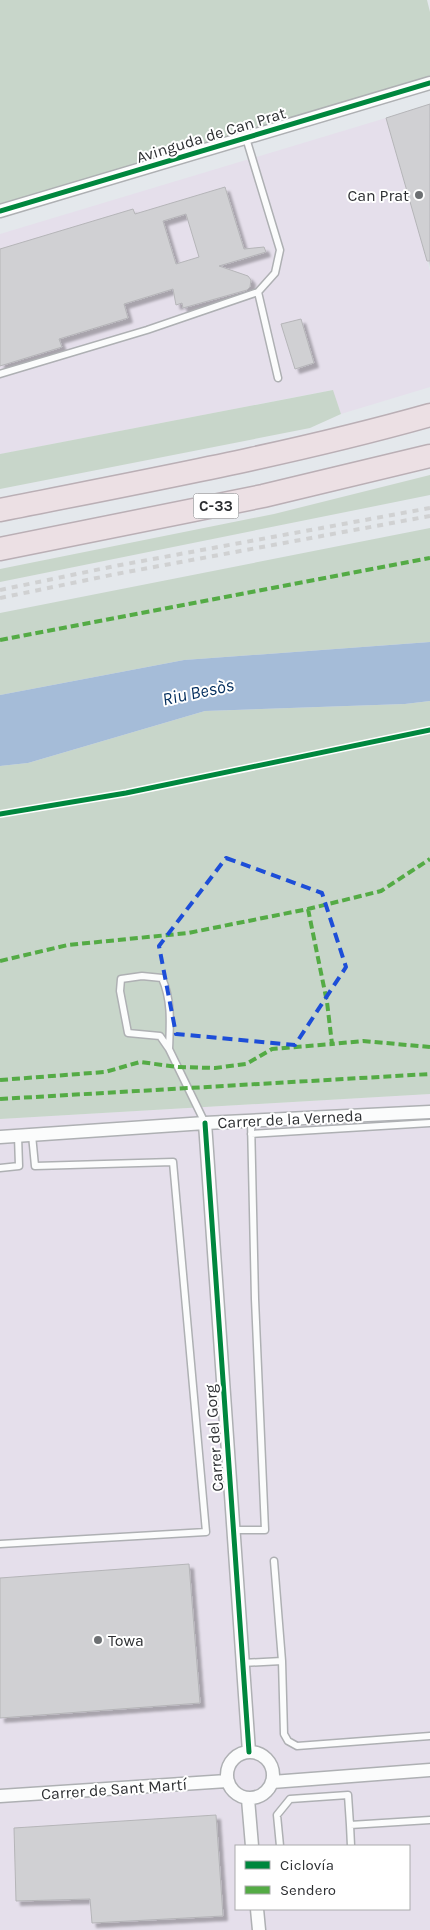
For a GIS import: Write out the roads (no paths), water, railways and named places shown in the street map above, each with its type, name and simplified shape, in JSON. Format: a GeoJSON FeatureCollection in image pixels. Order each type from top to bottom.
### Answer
{"type":"FeatureCollection","features":[{"type":"Feature","properties":{"kind":"highway","name":"C-33"},"geometry":{"type":"LineString","coordinates":[[0,510],[255,459],[430,416]]}},
{"type":"Feature","properties":{"kind":"highway","name":"C-33"},"geometry":{"type":"LineString","coordinates":[[0,550],[263,496],[430,456]]}},
{"type":"Feature","properties":{"kind":"street","name":"Avinguda de Can Prat"},"geometry":{"type":"LineString","coordinates":[[0,211],[430,83]]}},
{"type":"Feature","properties":{"kind":"street","name":"Carrer de la Verneda"},"geometry":{"type":"LineString","coordinates":[[0,1137],[205,1123],[251,1127],[430,1112]]}},
{"type":"Feature","properties":{"kind":"street","name":"Carrer del Gorg"},"geometry":{"type":"LineString","coordinates":[[205,1123],[249,1752]]}},
{"type":"Feature","properties":{"kind":"street"},"geometry":{"type":"LineString","coordinates":[[249,1752],[257,1753],[269,1762],[272,1769],[272,1782],[262,1796],[248,1799],[239,1796],[233,1791],[227,1782],[227,1772],[230,1764],[236,1757],[249,1752]]}},
{"type":"Feature","properties":{"kind":"street"},"geometry":{"type":"LineString","coordinates":[[272,1782],[430,1770]]}},
{"type":"Feature","properties":{"kind":"street","name":"Carrer de Sant Martí"},"geometry":{"type":"LineString","coordinates":[[0,1796],[227,1782]]}},
{"type":"Feature","properties":{"kind":"street"},"geometry":{"type":"LineString","coordinates":[[248,1799],[252,1845]]}},
{"type":"Feature","properties":{"kind":"street"},"geometry":{"type":"LineString","coordinates":[[257,1910],[258,1930]]}},
{"type":"Feature","properties":{"kind":"lane"},"geometry":{"type":"LineString","coordinates":[[0,374],[147,330],[258,292],[275,273],[280,250],[246,138]]}},
{"type":"Feature","properties":{"kind":"lane"},"geometry":{"type":"LineString","coordinates":[[258,292],[278,378]]}},
{"type":"Feature","properties":{"kind":"lane"},"geometry":{"type":"LineString","coordinates":[[169,1048],[171,1021],[168,992],[162,978],[142,976],[121,979],[120,991],[128,1032],[160,1036],[169,1048],[205,1123]]}},
{"type":"Feature","properties":{"kind":"lane"},"geometry":{"type":"LineString","coordinates":[[233,1530],[265,1530],[255,1299],[251,1127],[430,1123]]}},
{"type":"Feature","properties":{"kind":"lane"},"geometry":{"type":"LineString","coordinates":[[0,1544],[206,1532],[173,1162],[35,1166],[32,1135]]}},
{"type":"Feature","properties":{"kind":"lane"},"geometry":{"type":"LineString","coordinates":[[0,1168],[19,1166],[18,1136]]}},
{"type":"Feature","properties":{"kind":"lane"},"geometry":{"type":"LineString","coordinates":[[274,1561],[282,1661],[284,1734],[288,1741],[297,1746],[430,1736]]}},
{"type":"Feature","properties":{"kind":"lane"},"geometry":{"type":"LineString","coordinates":[[242,1663],[282,1661]]}},
{"type":"Feature","properties":{"kind":"lane"},"geometry":{"type":"LineString","coordinates":[[280,1845],[277,1814],[290,1799],[348,1795],[351,1845]]}},
{"type":"Feature","properties":{"kind":"lane"},"geometry":{"type":"LineString","coordinates":[[350,1825],[430,1820]]}},
{"type":"Feature","properties":{"kind":"water","name":"Riu Besòs"},"geometry":{"type":"Polygon","coordinates":[[[430,642],[430,701],[405,704],[205,711],[28,763],[0,766],[0,695],[184,660],[430,642]]]}},
{"type":"Feature","properties":{"kind":"railway"},"geometry":{"type":"LineString","coordinates":[[0,590],[115,566],[430,508]]}},
{"type":"Feature","properties":{"kind":"railway"},"geometry":{"type":"LineString","coordinates":[[0,598],[116,574],[430,516]]}},
{"type":"Feature","properties":{"kind":"place","name":"Can Prat"},"geometry":{"type":"Point","coordinates":[419,195]}},
{"type":"Feature","properties":{"kind":"place","name":"Towa"},"geometry":{"type":"Point","coordinates":[98,1640]}}]}
